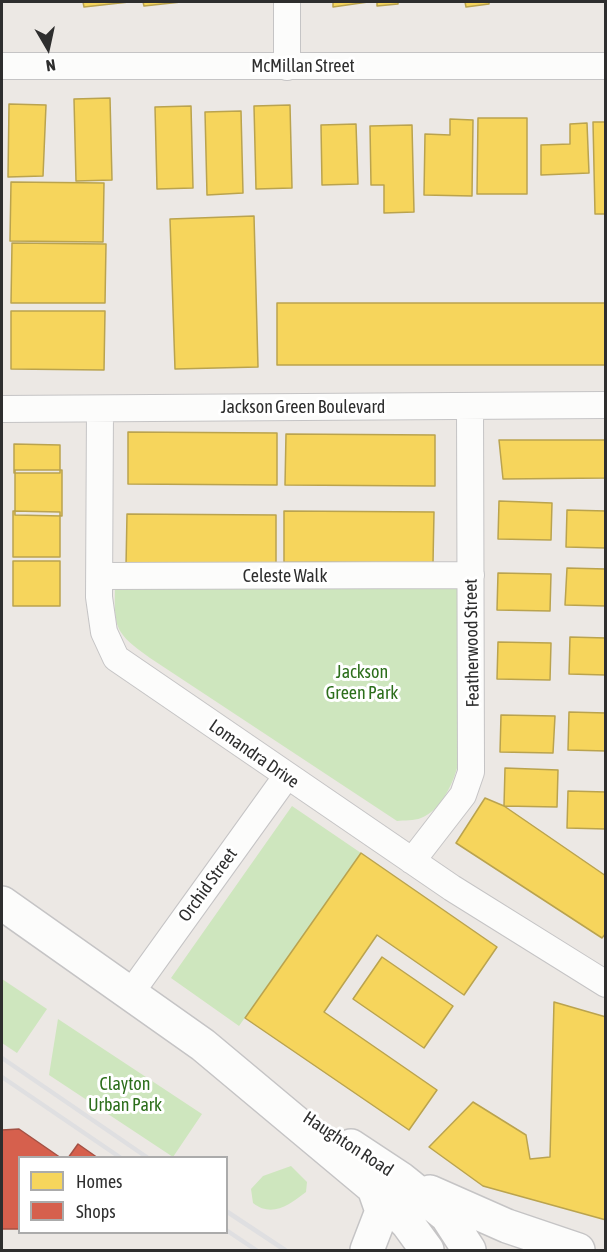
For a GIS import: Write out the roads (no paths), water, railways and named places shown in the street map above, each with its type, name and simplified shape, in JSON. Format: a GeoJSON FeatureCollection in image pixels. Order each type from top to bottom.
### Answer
{"type":"FeatureCollection","features":[{"type":"Feature","properties":{"kind":"main road","name":"Haughton Road"},"geometry":{"type":"LineString","coordinates":[[2,903],[203,1045],[212,1055],[387,1184],[447,1216],[469,1251]]}},
{"type":"Feature","properties":{"kind":"main road","name":"Haughton Road"},"geometry":{"type":"LineString","coordinates":[[387,1184],[408,1224],[427,1251]]}},
{"type":"Feature","properties":{"kind":"main road"},"geometry":{"type":"LineString","coordinates":[[368,1251],[382,1211],[387,1184],[578,1251]]}},
{"type":"Feature","properties":{"kind":"street"},"geometry":{"type":"LineString","coordinates":[[287,2],[287,67]]}},
{"type":"Feature","properties":{"kind":"street","name":"McMillan Street"},"geometry":{"type":"LineString","coordinates":[[2,66],[606,66]]}},
{"type":"Feature","properties":{"kind":"street","name":"Jackson Green Boulevard"},"geometry":{"type":"LineString","coordinates":[[2,409],[100,409],[143,406],[606,405]]}},
{"type":"Feature","properties":{"kind":"street","name":"Featherwood Street"},"geometry":{"type":"LineString","coordinates":[[412,861],[463,795],[471,772],[470,406]]}},
{"type":"Feature","properties":{"kind":"street","name":"Lomandra Drive"},"geometry":{"type":"LineString","coordinates":[[100,409],[100,576],[104,632],[116,658],[286,777],[412,861],[606,984]]}},
{"type":"Feature","properties":{"kind":"street","name":"Celeste Walk"},"geometry":{"type":"LineString","coordinates":[[100,576],[471,575]]}},
{"type":"Feature","properties":{"kind":"street","name":"Orchid Street"},"geometry":{"type":"LineString","coordinates":[[130,994],[286,777]]}},
{"type":"Feature","properties":{"kind":"railway"},"geometry":{"type":"LineString","coordinates":[[2,1058],[145,1156]]}},
{"type":"Feature","properties":{"kind":"railway"},"geometry":{"type":"LineString","coordinates":[[2,1077],[118,1156]]}},
{"type":"Feature","properties":{"kind":"railway"},"geometry":{"type":"LineString","coordinates":[[228,1212],[285,1250]]}},
{"type":"Feature","properties":{"kind":"railway"},"geometry":{"type":"LineString","coordinates":[[228,1231],[256,1250]]}},
{"type":"Feature","properties":{"kind":"park label","name":"Jackson Green Park"},"geometry":{"type":"Point","coordinates":[362,682]}},
{"type":"Feature","properties":{"kind":"park label","name":"Clayton Urban Park"},"geometry":{"type":"Point","coordinates":[125,1094]}}]}
